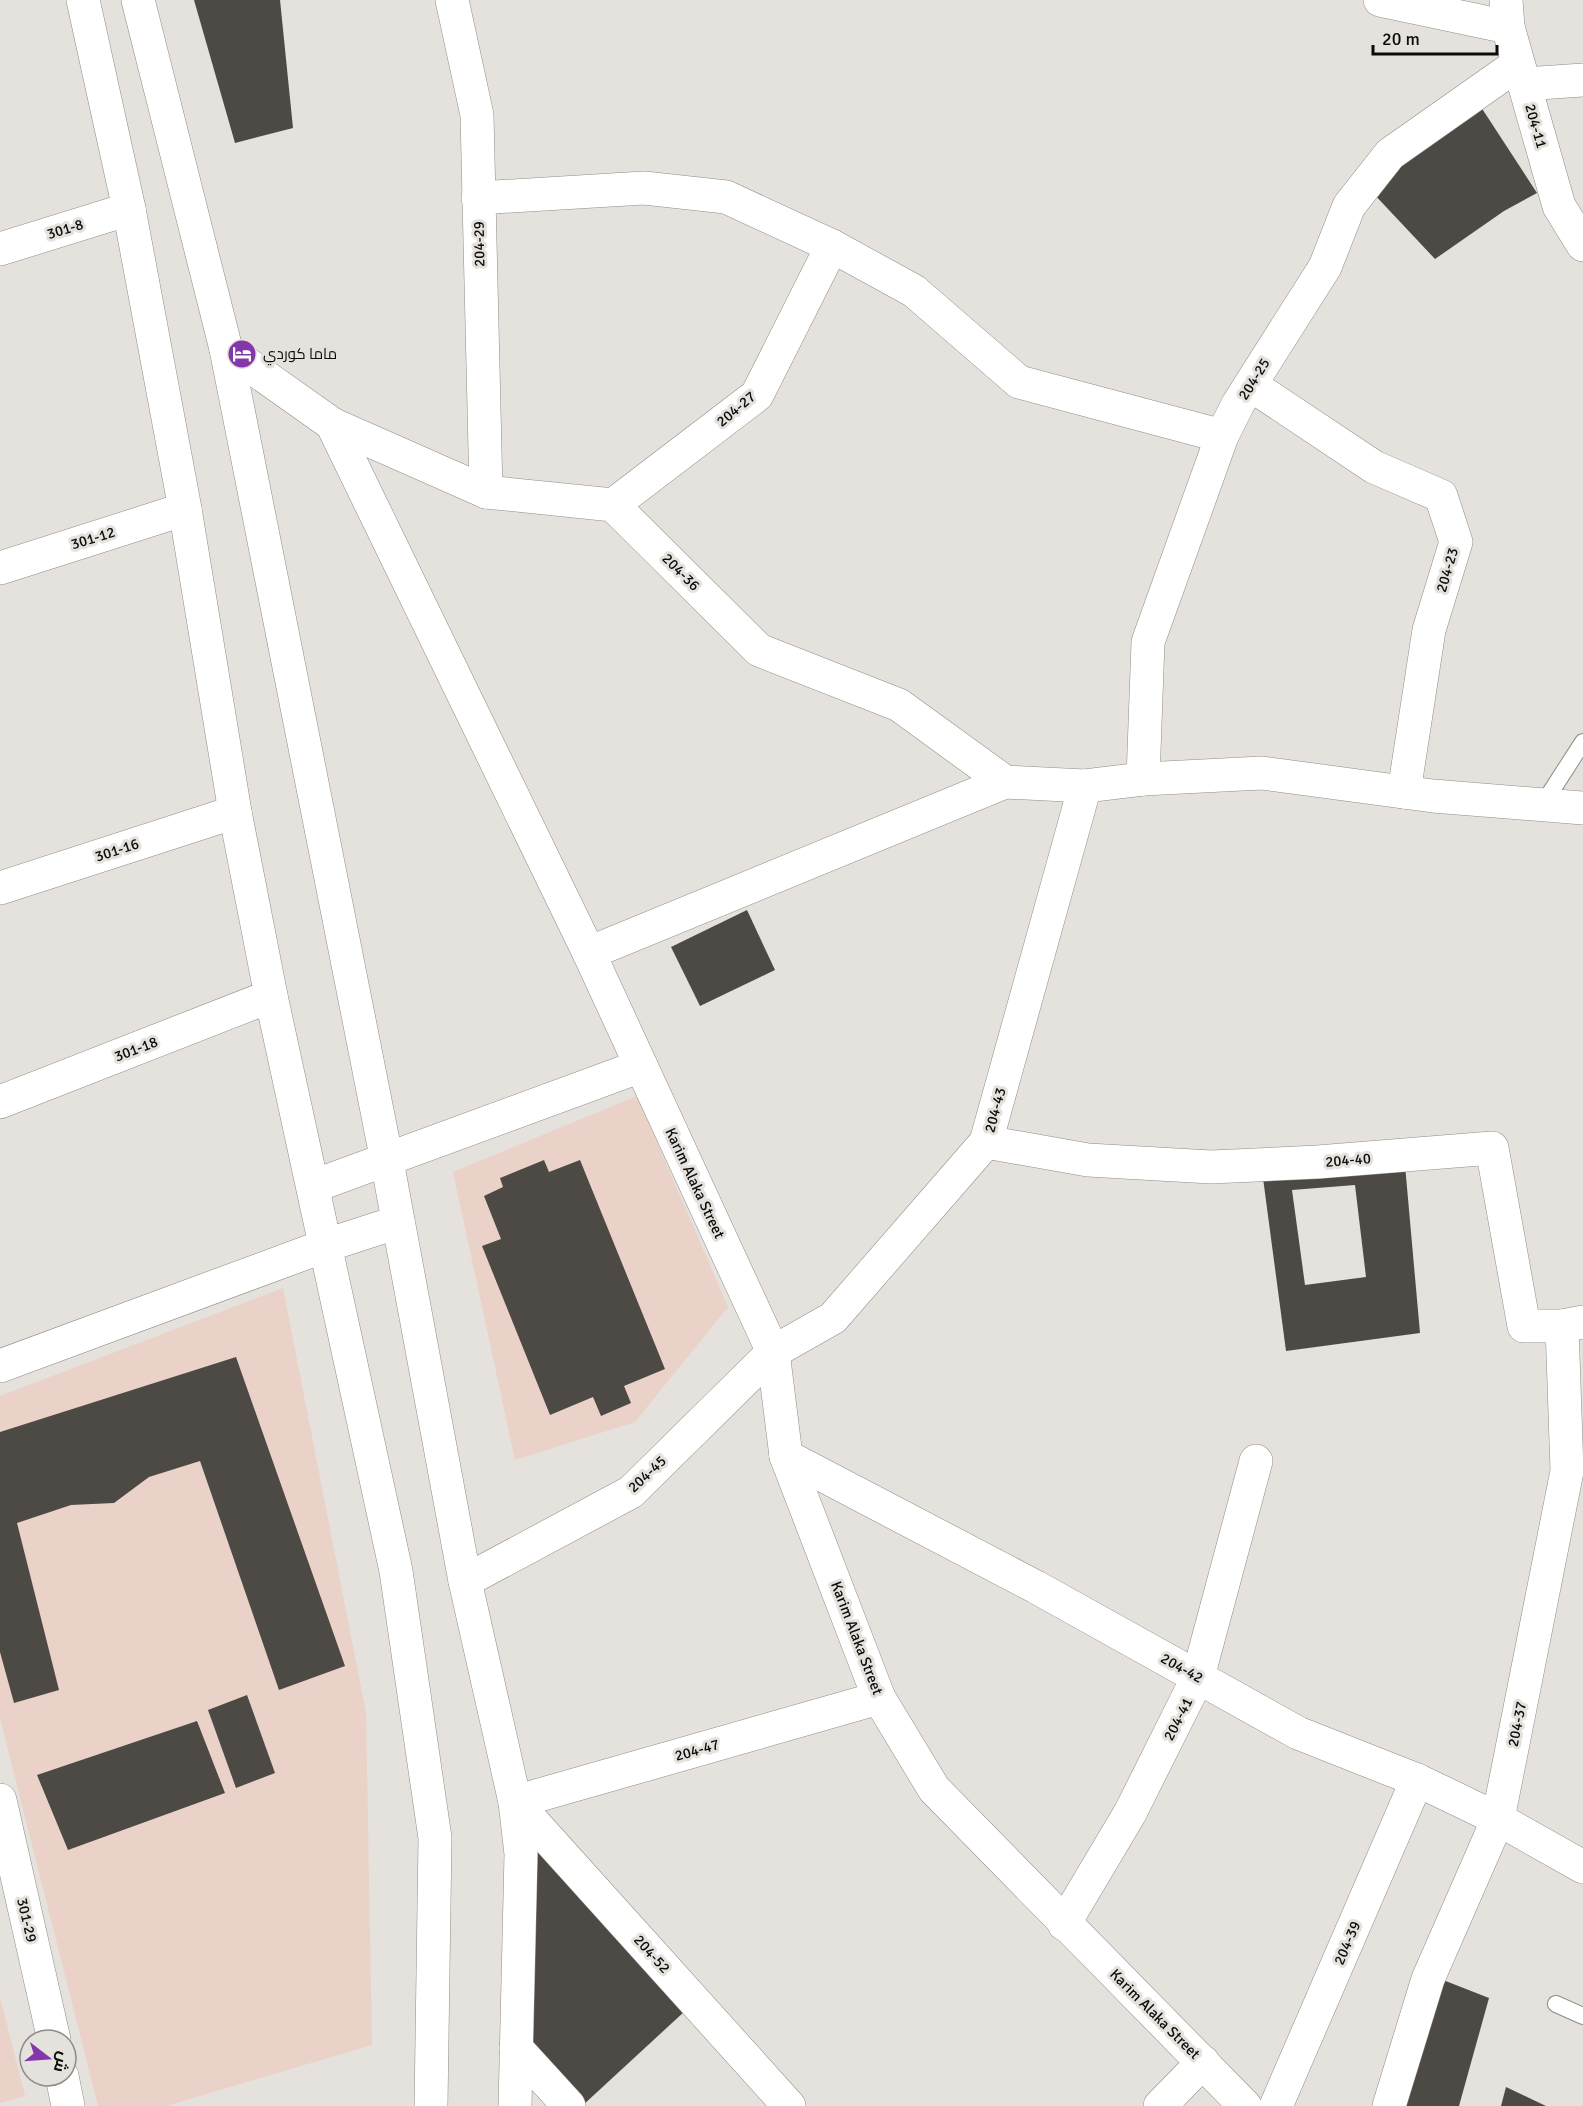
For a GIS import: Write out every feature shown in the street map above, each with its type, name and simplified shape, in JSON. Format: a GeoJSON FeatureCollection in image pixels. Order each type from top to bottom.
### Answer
{"type":"FeatureCollection","features":[{"type":"Feature","properties":{"kind":"street"},"geometry":{"type":"LineString","coordinates":[[83,0],[129,209],[185,509],[235,812],[271,996],[327,1245],[396,1571],[435,1838],[431,2106]]}},
{"type":"Feature","properties":{"kind":"street"},"geometry":{"type":"LineString","coordinates":[[138,0],[226,349],[387,1161],[465,1581],[515,1802],[521,1854],[514,2106]]}},
{"type":"Feature","properties":{"kind":"street","name":"204-29"},"geometry":{"type":"LineString","coordinates":[[452,0],[477,116],[486,492]]}},
{"type":"Feature","properties":{"kind":"street"},"geometry":{"type":"LineString","coordinates":[[1380,0],[1507,14]]}},
{"type":"Feature","properties":{"kind":"street","name":"204-11"},"geometry":{"type":"LineString","coordinates":[[1507,14],[1521,74],[1559,206],[1583,245]]}},
{"type":"Feature","properties":{"kind":"street"},"geometry":{"type":"LineString","coordinates":[[1521,74],[1583,80]]}},
{"type":"Feature","properties":{"kind":"street","name":"204-25"},"geometry":{"type":"LineString","coordinates":[[1143,779],[1148,642],[1222,436],[1325,267],[1348,206],[1390,154],[1521,74]]}},
{"type":"Feature","properties":{"kind":"street"},"geometry":{"type":"LineString","coordinates":[[478,198],[644,188],[726,197],[832,246],[914,291],[1019,382],[1222,436]]}},
{"type":"Feature","properties":{"kind":"street","name":"301-8"},"geometry":{"type":"LineString","coordinates":[[0,249],[129,209]]}},
{"type":"Feature","properties":{"kind":"street","name":"204-27"},"geometry":{"type":"LineString","coordinates":[[613,505],[757,395],[832,246]]}},
{"type":"Feature","properties":{"kind":"street"},"geometry":{"type":"LineString","coordinates":[[226,349],[332,424],[486,492],[613,505]]}},
{"type":"Feature","properties":{"kind":"street","name":"204-23"},"geometry":{"type":"LineString","coordinates":[[1251,385],[1374,467],[1441,496],[1456,542],[1429,630],[1404,792]]}},
{"type":"Feature","properties":{"kind":"street","name":"Karim Alaka Street"},"geometry":{"type":"LineString","coordinates":[[332,424],[589,953],[773,1352],[786,1456],[879,1698],[934,1789],[1245,2106]]}},
{"type":"Feature","properties":{"kind":"street","name":"204-36"},"geometry":{"type":"LineString","coordinates":[[613,505],[759,650],[899,705],[1005,782]]}},
{"type":"Feature","properties":{"kind":"street","name":"301-12"},"geometry":{"type":"LineString","coordinates":[[0,568],[185,509]]}},
{"type":"Feature","properties":{"kind":"street"},"geometry":{"type":"LineString","coordinates":[[589,953],[1005,782],[1085,786],[1143,779],[1262,773],[1404,792],[1583,808]]}},
{"type":"Feature","properties":{"kind":"street","name":"204-43"},"geometry":{"type":"LineString","coordinates":[[773,1352],[833,1318],[986,1142],[1085,786]]}},
{"type":"Feature","properties":{"kind":"street","name":"301-16"},"geometry":{"type":"LineString","coordinates":[[0,888],[235,812]]}},
{"type":"Feature","properties":{"kind":"street","name":"301-18"},"geometry":{"type":"LineString","coordinates":[[0,1102],[271,996]]}},
{"type":"Feature","properties":{"kind":"street"},"geometry":{"type":"LineString","coordinates":[[314,1186],[641,1066]]}},
{"type":"Feature","properties":{"kind":"street","name":"204-40"},"geometry":{"type":"LineString","coordinates":[[986,1142],[1089,1160],[1211,1167],[1318,1162],[1492,1148],[1524,1326],[1572,1324]]}},
{"type":"Feature","properties":{"kind":"street"},"geometry":{"type":"LineString","coordinates":[[0,1366],[327,1245],[398,1222]]}},
{"type":"Feature","properties":{"kind":"street","name":"204-37"},"geometry":{"type":"LineString","coordinates":[[1389,2106],[1428,1979],[1498,1819],[1567,1471],[1572,1324]]}},
{"type":"Feature","properties":{"kind":"street","name":"204-45"},"geometry":{"type":"LineString","coordinates":[[465,1581],[631,1491],[773,1352]]}},
{"type":"Feature","properties":{"kind":"street","name":"204-42"},"geometry":{"type":"LineString","coordinates":[[786,1456],[1036,1587],[1298,1733],[1417,1780],[1498,1819],[1583,1867]]}},
{"type":"Feature","properties":{"kind":"street","name":"204-41"},"geometry":{"type":"LineString","coordinates":[[1064,1924],[1130,1813],[1198,1677],[1256,1461]]}},
{"type":"Feature","properties":{"kind":"street","name":"204-47"},"geometry":{"type":"LineString","coordinates":[[515,1802],[879,1698]]}},
{"type":"Feature","properties":{"kind":"street","name":"204-39"},"geometry":{"type":"LineString","coordinates":[[1276,2106],[1417,1780]]}},
{"type":"Feature","properties":{"kind":"street","name":"301-29"},"geometry":{"type":"LineString","coordinates":[[0,1802],[51,2028]]}},
{"type":"Feature","properties":{"kind":"street","name":"204-52"},"geometry":{"type":"LineString","coordinates":[[515,1802],[789,2106]]}},
{"type":"Feature","properties":{"kind":"street"},"geometry":{"type":"LineString","coordinates":[[516,2049],[569,2106]]}},
{"type":"Feature","properties":{"kind":"street"},"geometry":{"type":"LineString","coordinates":[[1160,2106],[1203,2062]]}},
{"type":"Feature","properties":{"kind":"street"},"geometry":{"type":"LineString","coordinates":[[64,2088],[68,2106]]}},
{"type":"Feature","properties":{"kind":"lane"},"geometry":{"type":"LineString","coordinates":[[1543,804],[1583,742]]}},
{"type":"Feature","properties":{"kind":"lane"},"geometry":{"type":"LineString","coordinates":[[1556,2004],[1583,2016]]}},
{"type":"Feature","properties":{"kind":"shaded area"},"geometry":{"type":"Polygon","coordinates":[[[637,1096],[728,1307],[635,1422],[515,1460],[453,1172],[637,1096]]]}},
{"type":"Feature","properties":{"kind":"shaded area"},"geometry":{"type":"Polygon","coordinates":[[[283,1288],[366,1713],[372,2045],[166,2106],[98,2106],[0,1718],[0,1396],[283,1288]]]}},
{"type":"Feature","properties":{"kind":"shaded area"},"geometry":{"type":"Polygon","coordinates":[[[0,1997],[18,2068],[18,2088],[23,2088],[25,2096],[0,2103],[0,1997]]]}},
{"type":"Feature","properties":{"kind":"building"},"geometry":{"type":"Polygon","coordinates":[[[194,0],[280,0],[293,128],[235,143],[194,0]]]}},
{"type":"Feature","properties":{"kind":"building"},"geometry":{"type":"Polygon","coordinates":[[[1479,104],[1537,193],[1504,211],[1435,259],[1372,192],[1438,133],[1479,104]]]}},
{"type":"Feature","properties":{"kind":"building"},"geometry":{"type":"Polygon","coordinates":[[[747,910],[775,970],[700,1006],[671,947],[747,910]]]}},
{"type":"Feature","properties":{"kind":"building"},"geometry":{"type":"Polygon","coordinates":[[[544,1160],[549,1172],[580,1160],[665,1369],[624,1386],[631,1403],[601,1416],[593,1397],[550,1415],[482,1246],[501,1239],[484,1196],[503,1187],[500,1178],[544,1160]]]}},
{"type":"Feature","properties":{"kind":"building"},"geometry":{"type":"Polygon","coordinates":[[[1405,1165],[1420,1333],[1286,1351],[1263,1178],[1405,1165]],[[1355,1185],[1292,1190],[1305,1285],[1366,1277],[1355,1185]]]}},
{"type":"Feature","properties":{"kind":"building"},"geometry":{"type":"Polygon","coordinates":[[[236,1357],[345,1666],[279,1690],[200,1461],[149,1477],[114,1503],[71,1505],[17,1523],[59,1690],[14,1703],[0,1652],[0,1432],[236,1357]]]}},
{"type":"Feature","properties":{"kind":"building"},"geometry":{"type":"Polygon","coordinates":[[[247,1695],[275,1773],[236,1788],[208,1710],[247,1695]]]}},
{"type":"Feature","properties":{"kind":"building"},"geometry":{"type":"Polygon","coordinates":[[[197,1721],[225,1793],[68,1850],[37,1775],[197,1721]]]}},
{"type":"Feature","properties":{"kind":"building"},"geometry":{"type":"Polygon","coordinates":[[[534,1823],[685,2011],[582,2106],[526,2037],[534,1823]]]}},
{"type":"Feature","properties":{"kind":"building"},"geometry":{"type":"Polygon","coordinates":[[[1438,1978],[1489,1998],[1459,2106],[1403,2106],[1438,1978]]]}},
{"type":"Feature","properties":{"kind":"building"},"geometry":{"type":"Polygon","coordinates":[[[1506,2087],[1546,2106],[1501,2106],[1506,2087]]]}},
{"type":"Feature","properties":{"kind":"place","name":"ماما كوردي"},"geometry":{"type":"Point","coordinates":[242,354]}}]}
